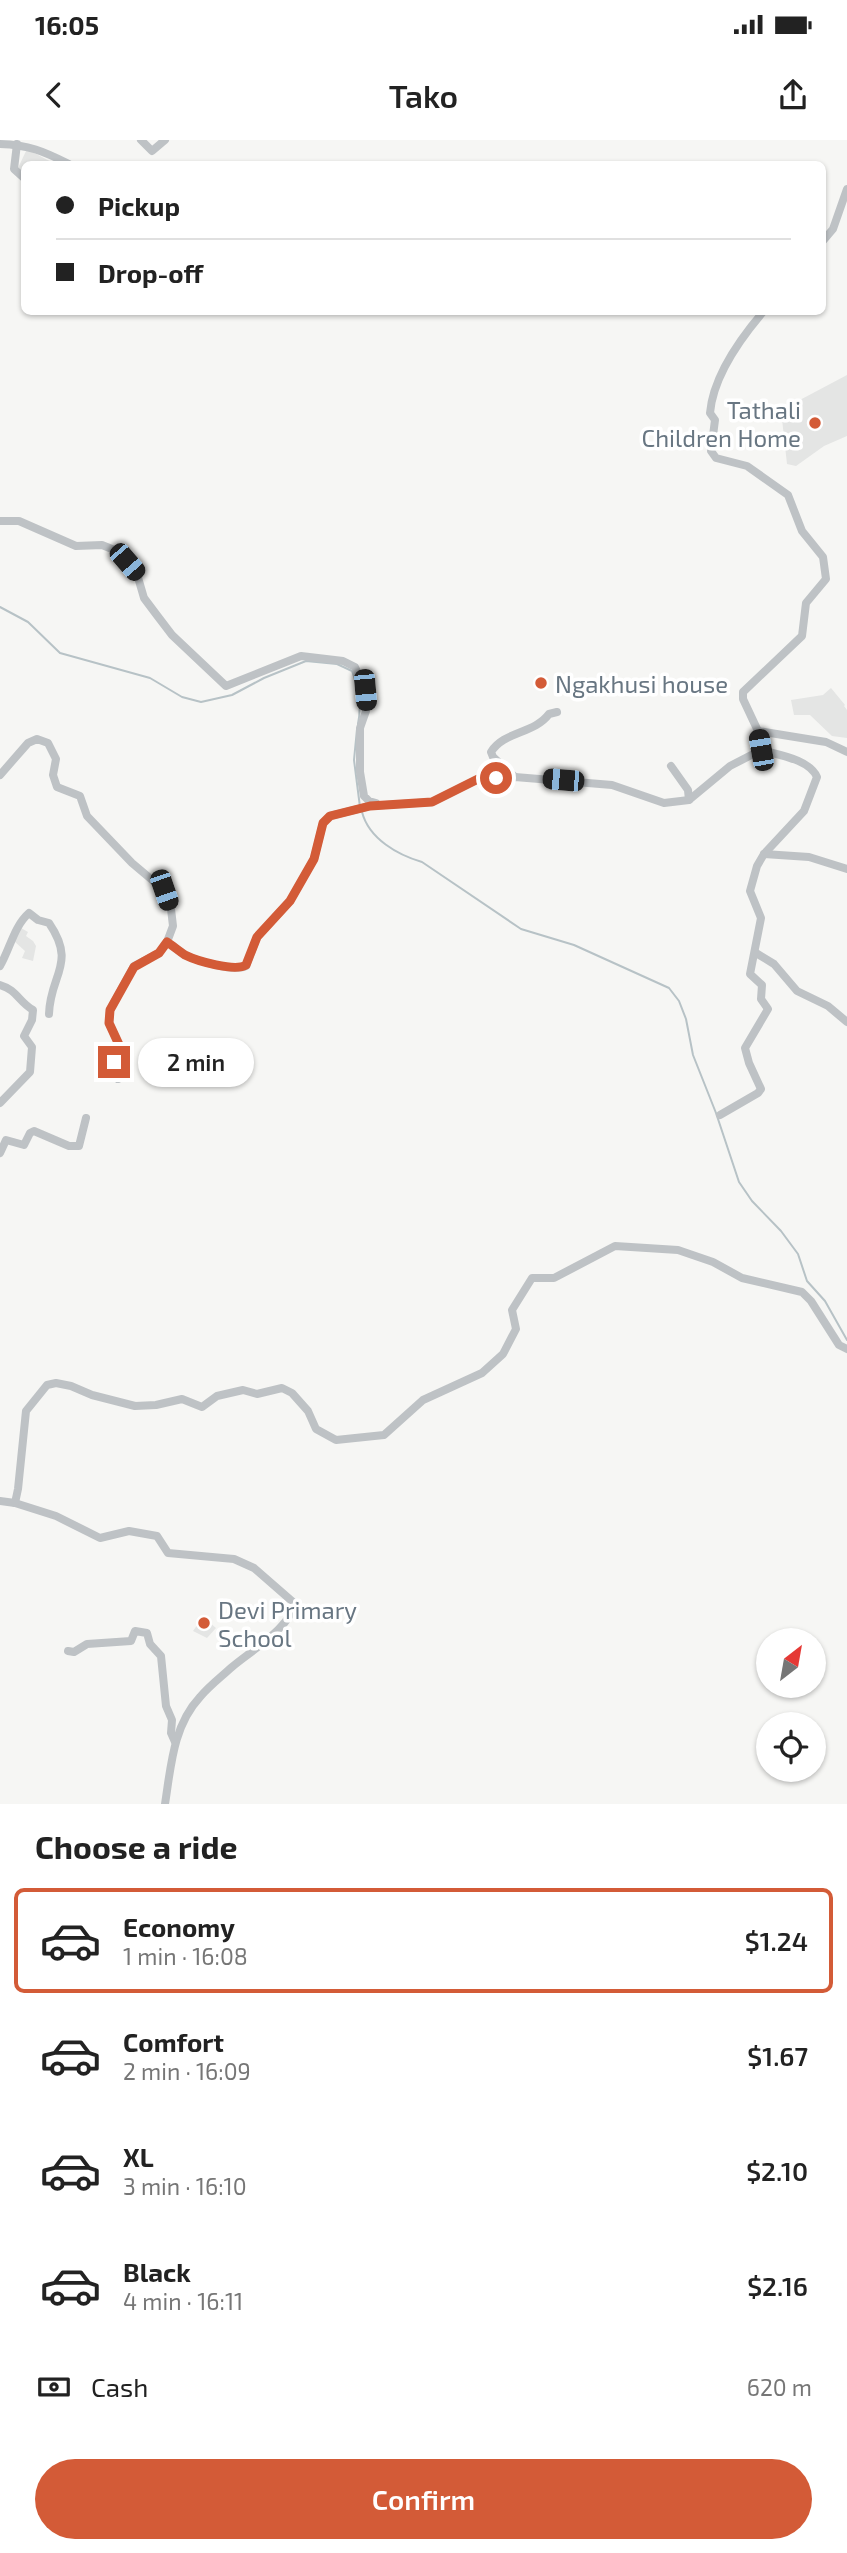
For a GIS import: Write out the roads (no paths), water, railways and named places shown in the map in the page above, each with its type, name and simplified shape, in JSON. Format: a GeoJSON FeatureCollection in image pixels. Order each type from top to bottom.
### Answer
{"type":"FeatureCollection","features":[{"type":"Feature","properties":{"kind":"street"},"geometry":{"type":"LineString","coordinates":[[141,140],[152,151],[165,140]]}},
{"type":"Feature","properties":{"kind":"street"},"geometry":{"type":"LineString","coordinates":[[0,144],[17,144],[40,149],[63,161]]}},
{"type":"Feature","properties":{"kind":"street"},"geometry":{"type":"LineString","coordinates":[[17,144],[14,169],[21,175]]}},
{"type":"Feature","properties":{"kind":"street"},"geometry":{"type":"LineString","coordinates":[[826,237],[833,229],[847,189]]}},
{"type":"Feature","properties":{"kind":"street"},"geometry":{"type":"LineString","coordinates":[[761,315],[743,338],[711,396],[710,413],[715,420],[711,451],[716,458],[747,466],[788,495],[802,531],[823,558],[826,579],[806,603],[802,636],[743,692],[743,699],[758,731],[761,750]]}},
{"type":"Feature","properties":{"kind":"street"},"geometry":{"type":"LineString","coordinates":[[0,521],[19,522],[76,547],[102,545],[117,551],[137,573],[144,598],[172,635],[226,686],[301,656],[343,661],[355,667],[365,690],[366,711],[360,729],[360,772],[364,796],[369,801],[382,805]]}},
{"type":"Feature","properties":{"kind":"street"},"geometry":{"type":"LineString","coordinates":[[515,776],[493,757],[491,752],[495,744],[533,729],[550,714],[558,712]]}},
{"type":"Feature","properties":{"kind":"street"},"geometry":{"type":"LineString","coordinates":[[758,731],[847,745]]}},
{"type":"Feature","properties":{"kind":"street"},"geometry":{"type":"LineString","coordinates":[[0,775],[28,743],[37,739],[48,743],[55,759],[53,775],[57,787],[80,796],[88,816],[132,863],[164,890],[173,926],[167,942],[159,953],[134,967],[110,1010],[109,1023],[121,1049],[114,1062],[118,1079]]}},
{"type":"Feature","properties":{"kind":"street"},"geometry":{"type":"LineString","coordinates":[[826,742],[847,752]]}},
{"type":"Feature","properties":{"kind":"street"},"geometry":{"type":"LineString","coordinates":[[167,942],[187,956],[233,969],[246,965],[257,937],[290,901],[314,859],[323,823],[330,816],[382,805],[432,802],[478,779],[515,776],[612,785],[664,803],[689,800],[730,766],[761,750],[788,757],[814,770],[817,777],[804,811],[764,854],[757,866],[750,891],[761,918],[750,974],[762,985],[761,999],[768,1009],[745,1048],[761,1088],[758,1093],[720,1115]]}},
{"type":"Feature","properties":{"kind":"street"},"geometry":{"type":"LineString","coordinates":[[671,766],[688,790],[689,800]]}},
{"type":"Feature","properties":{"kind":"street"},"geometry":{"type":"LineString","coordinates":[[764,854],[809,857],[847,869]]}},
{"type":"Feature","properties":{"kind":"street"},"geometry":{"type":"LineString","coordinates":[[0,966],[19,926],[29,913],[38,920],[49,923],[61,946],[62,963],[60,975],[51,992],[49,1014]]}},
{"type":"Feature","properties":{"kind":"street"},"geometry":{"type":"LineString","coordinates":[[756,953],[774,964],[797,990],[828,1006],[847,1023]]}},
{"type":"Feature","properties":{"kind":"street"},"geometry":{"type":"LineString","coordinates":[[0,985],[11,988],[22,1003],[33,1010],[32,1020],[24,1036],[32,1047],[30,1072],[0,1103]]}},
{"type":"Feature","properties":{"kind":"street"},"geometry":{"type":"LineString","coordinates":[[0,1153],[6,1140],[24,1145],[34,1131],[69,1146],[79,1146],[86,1118]]}},
{"type":"Feature","properties":{"kind":"street"},"geometry":{"type":"LineString","coordinates":[[15,1503],[26,1411],[47,1385],[56,1383],[71,1386],[92,1395],[135,1406],[156,1405],[182,1399],[202,1406],[217,1396],[243,1390],[257,1394],[282,1388],[292,1393],[308,1411],[316,1429],[336,1440],[384,1435],[423,1400],[482,1373],[503,1354],[516,1329],[512,1310],[532,1278],[554,1278],[615,1245],[678,1250],[713,1262],[742,1278],[802,1292],[811,1301],[839,1345],[847,1349]]}},
{"type":"Feature","properties":{"kind":"street"},"geometry":{"type":"LineString","coordinates":[[0,1501],[15,1503],[56,1517],[100,1538],[129,1531],[157,1536],[168,1553],[234,1559],[254,1568],[293,1602],[294,1607],[285,1625],[200,1696],[181,1725],[175,1742],[165,1804]]}},
{"type":"Feature","properties":{"kind":"street"},"geometry":{"type":"LineString","coordinates":[[68,1651],[74,1652],[87,1644],[131,1641],[135,1630],[147,1633],[150,1644],[161,1656],[166,1706],[172,1720],[171,1733],[175,1742]]}},
{"type":"Feature","properties":{"kind":"waterway"},"geometry":{"type":"LineString","coordinates":[[0,607],[28,622],[60,653],[150,678],[182,697],[201,702],[232,695],[306,661],[337,664],[352,671],[360,704],[358,724]]}},
{"type":"Feature","properties":{"kind":"waterway"},"geometry":{"type":"LineString","coordinates":[[357,729],[354,760],[360,807]]}},
{"type":"Feature","properties":{"kind":"waterway"},"geometry":{"type":"LineString","coordinates":[[362,812],[371,830],[386,844],[403,855],[422,862],[521,929],[574,945],[669,988],[679,1001],[686,1019],[693,1055],[739,1182],[798,1254],[807,1281],[825,1301],[847,1340]]}},
{"type":"Feature","properties":{"kind":"place","name":"Tathali Children Home"},"geometry":{"type":"Point","coordinates":[815,423]}},
{"type":"Feature","properties":{"kind":"place","name":"Ngakhusi house"},"geometry":{"type":"Point","coordinates":[541,683]}},
{"type":"Feature","properties":{"kind":"place","name":"Devi Primary School"},"geometry":{"type":"Point","coordinates":[204,1623]}}]}
